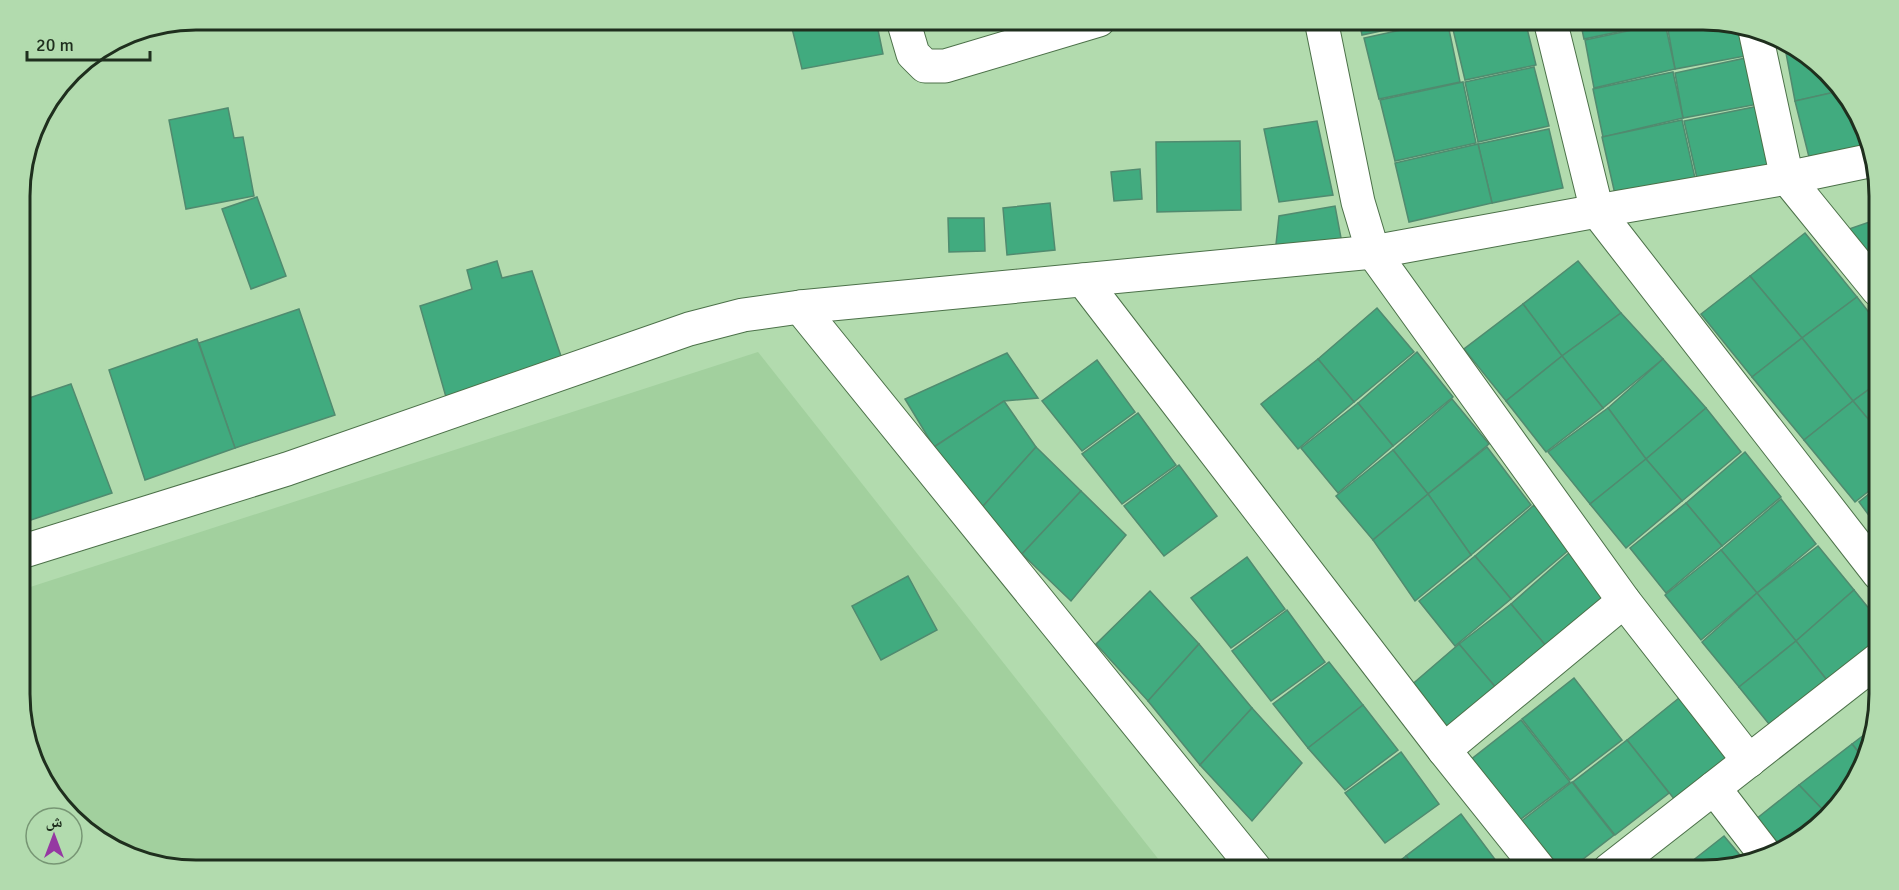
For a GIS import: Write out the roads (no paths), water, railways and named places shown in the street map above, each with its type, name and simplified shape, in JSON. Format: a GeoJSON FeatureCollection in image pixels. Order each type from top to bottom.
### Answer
{"type":"FeatureCollection","features":[{"type":"Feature","properties":{"kind":"street"},"geometry":{"type":"LineString","coordinates":[[906,30],[913,54],[925,66],[945,66],[1066,30]]}},
{"type":"Feature","properties":{"kind":"street"},"geometry":{"type":"LineString","coordinates":[[1323,30],[1359,202],[1373,252],[1624,601],[1749,761]]}},
{"type":"Feature","properties":{"kind":"street"},"geometry":{"type":"LineString","coordinates":[[1552,30],[1597,211],[1869,561]]}},
{"type":"Feature","properties":{"kind":"street"},"geometry":{"type":"LineString","coordinates":[[1757,40],[1787,178],[1869,279]]}},
{"type":"Feature","properties":{"kind":"street"},"geometry":{"type":"LineString","coordinates":[[30,549],[287,469],[689,329],[743,315],[1373,252],[1787,178],[1865,162]]}},
{"type":"Feature","properties":{"kind":"street"},"geometry":{"type":"LineString","coordinates":[[1083,280],[1444,750],[1532,860]]}},
{"type":"Feature","properties":{"kind":"street"},"geometry":{"type":"LineString","coordinates":[[800,308],[1248,860]]}},
{"type":"Feature","properties":{"kind":"street"},"geometry":{"type":"LineString","coordinates":[[1444,750],[1624,601]]}},
{"type":"Feature","properties":{"kind":"street"},"geometry":{"type":"LineString","coordinates":[[1623,860],[1869,666]]}},
{"type":"Feature","properties":{"kind":"street"},"geometry":{"type":"LineString","coordinates":[[1714,788],[1761,849]]}}]}
